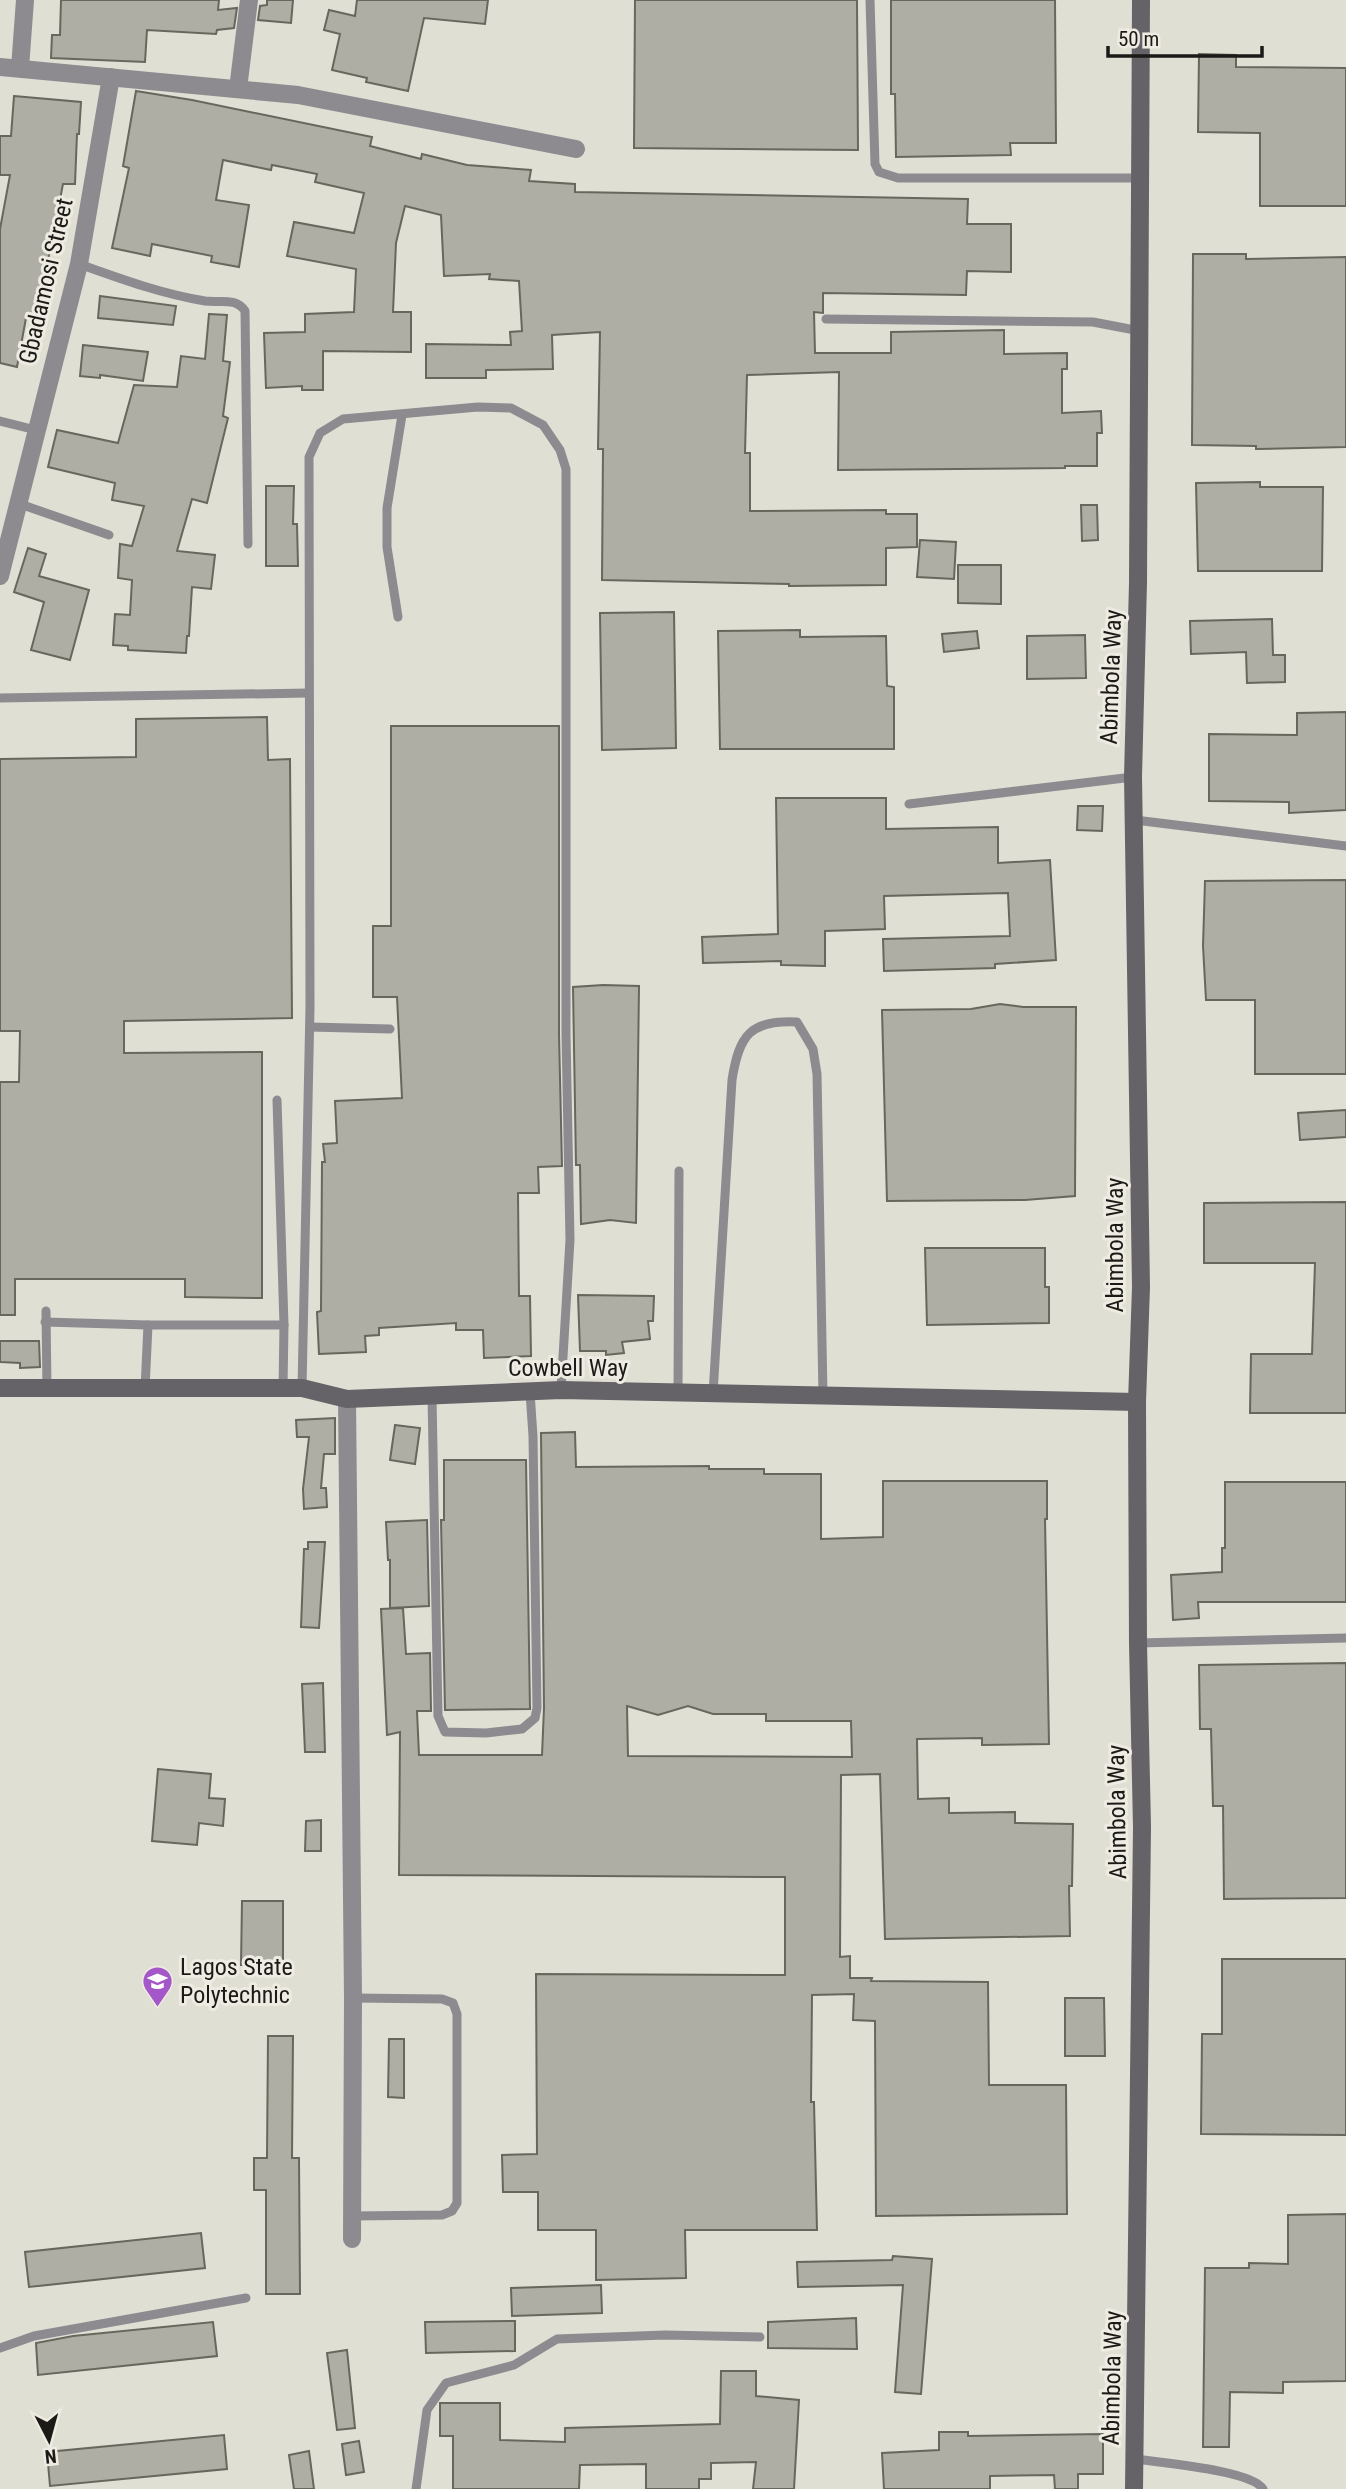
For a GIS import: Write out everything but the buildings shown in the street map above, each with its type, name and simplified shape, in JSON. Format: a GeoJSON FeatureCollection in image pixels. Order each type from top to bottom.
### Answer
{"type":"FeatureCollection","features":[{"type":"Feature","properties":{"kind":"street"},"geometry":{"type":"LineString","coordinates":[[20,68],[24,0]]}},
{"type":"Feature","properties":{"kind":"street"},"geometry":{"type":"LineString","coordinates":[[238,89],[249,0]]}},
{"type":"Feature","properties":{"kind":"street","name":"Abimbola Way"},"geometry":{"type":"LineString","coordinates":[[1134,2489],[1142,1841],[1137,1402],[1142,1287],[1133,777],[1138,583],[1142,0]]}},
{"type":"Feature","properties":{"kind":"street"},"geometry":{"type":"LineString","coordinates":[[0,67],[298,95],[576,149]]}},
{"type":"Feature","properties":{"kind":"street","name":"Gbadamosi Street"},"geometry":{"type":"LineString","coordinates":[[0,576],[79,264],[111,77]]}},
{"type":"Feature","properties":{"kind":"street","name":"Cowbell Way"},"geometry":{"type":"LineString","coordinates":[[0,1388],[302,1388],[347,1399],[561,1390],[1137,1402]]}},
{"type":"Feature","properties":{"kind":"street"},"geometry":{"type":"LineString","coordinates":[[347,1399],[353,1998],[352,2239]]}},
{"type":"Feature","properties":{"kind":"lane"},"geometry":{"type":"LineString","coordinates":[[870,0],[875,164],[879,172],[898,178],[1141,178]]}},
{"type":"Feature","properties":{"kind":"lane"},"geometry":{"type":"LineString","coordinates":[[79,264],[144,287],[205,301],[234,302],[242,307],[245,312],[248,544]]}},
{"type":"Feature","properties":{"kind":"lane"},"geometry":{"type":"LineString","coordinates":[[826,319],[1093,323],[1140,331]]}},
{"type":"Feature","properties":{"kind":"lane"},"geometry":{"type":"LineString","coordinates":[[302,1388],[310,1027],[309,457],[320,433],[343,419],[478,407],[511,408],[542,425],[560,450],[566,469],[566,1034],[570,1240],[561,1390]]}},
{"type":"Feature","properties":{"kind":"lane"},"geometry":{"type":"LineString","coordinates":[[398,617],[387,547],[387,509],[402,415]]}},
{"type":"Feature","properties":{"kind":"lane"},"geometry":{"type":"LineString","coordinates":[[0,421],[36,430]]}},
{"type":"Feature","properties":{"kind":"lane"},"geometry":{"type":"LineString","coordinates":[[20,504],[109,535]]}},
{"type":"Feature","properties":{"kind":"lane"},"geometry":{"type":"LineString","coordinates":[[0,698],[308,693]]}},
{"type":"Feature","properties":{"kind":"lane"},"geometry":{"type":"LineString","coordinates":[[909,804],[1133,777]]}},
{"type":"Feature","properties":{"kind":"lane"},"geometry":{"type":"LineString","coordinates":[[1135,820],[1346,846]]}},
{"type":"Feature","properties":{"kind":"lane"},"geometry":{"type":"LineString","coordinates":[[713,1394],[732,1080],[736,1054],[748,1035],[760,1026],[774,1021],[797,1022],[813,1049],[817,1074],[823,1396]]}},
{"type":"Feature","properties":{"kind":"lane"},"geometry":{"type":"LineString","coordinates":[[310,1027],[390,1029]]}},
{"type":"Feature","properties":{"kind":"lane"},"geometry":{"type":"LineString","coordinates":[[277,1100],[284,1325],[283,1388]]}},
{"type":"Feature","properties":{"kind":"lane"},"geometry":{"type":"LineString","coordinates":[[678,1394],[679,1171]]}},
{"type":"Feature","properties":{"kind":"lane"},"geometry":{"type":"LineString","coordinates":[[46,1311],[47,1389]]}},
{"type":"Feature","properties":{"kind":"lane"},"geometry":{"type":"LineString","coordinates":[[45,1322],[284,1325]]}},
{"type":"Feature","properties":{"kind":"lane"},"geometry":{"type":"LineString","coordinates":[[145,1389],[148,1325]]}},
{"type":"Feature","properties":{"kind":"lane"},"geometry":{"type":"LineString","coordinates":[[432,1396],[438,1716],[445,1732],[486,1733],[522,1729],[536,1718],[533,1436],[530,1392]]}},
{"type":"Feature","properties":{"kind":"lane"},"geometry":{"type":"LineString","coordinates":[[1138,1643],[1346,1638]]}},
{"type":"Feature","properties":{"kind":"lane"},"geometry":{"type":"LineString","coordinates":[[352,2216],[442,2215],[452,2211],[457,2203],[457,2014],[453,2003],[442,1998],[353,1998]]}},
{"type":"Feature","properties":{"kind":"lane"},"geometry":{"type":"LineString","coordinates":[[0,2348],[34,2336],[246,2298]]}},
{"type":"Feature","properties":{"kind":"lane"},"geometry":{"type":"LineString","coordinates":[[416,2489],[427,2410],[446,2383],[514,2365],[557,2339],[665,2335],[760,2337]]}},
{"type":"Feature","properties":{"kind":"lane"},"geometry":{"type":"LineString","coordinates":[[1136,2459],[1239,2474],[1260,2484],[1263,2489]]}},
{"type":"Feature","properties":{"kind":"place","name":"Lagos State Polytechnic"},"geometry":{"type":"Point","coordinates":[157,2008]}}]}
